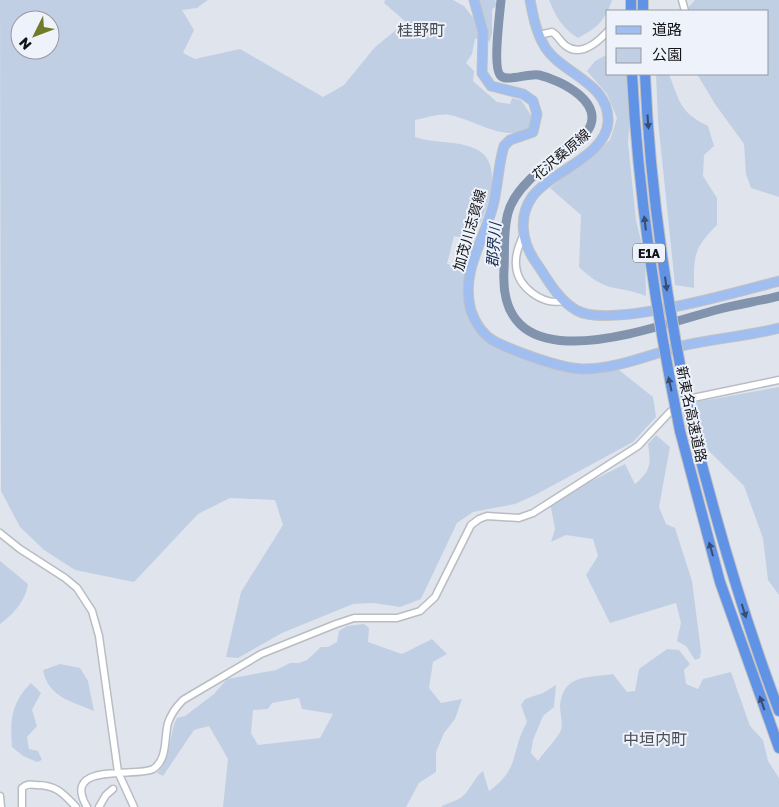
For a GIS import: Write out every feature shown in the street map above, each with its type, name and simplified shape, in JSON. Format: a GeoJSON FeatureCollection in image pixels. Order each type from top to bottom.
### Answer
{"type":"FeatureCollection","features":[{"type":"Feature","properties":{"kind":"highway","name":"新東名高速道路"},"geometry":{"type":"LineString","coordinates":[[632,75],[637,154],[647,239],[659,320],[680,431],[720,582],[779,748]]}},
{"type":"Feature","properties":{"kind":"highway","name":"新東名高速道路"},"geometry":{"type":"LineString","coordinates":[[645,75],[659,237],[680,371],[712,506],[735,584],[779,711]]}},
{"type":"Feature","properties":{"kind":"main road","name":"加茂川志賀線"},"geometry":{"type":"LineString","coordinates":[[474,0],[483,32],[482,73],[491,86],[527,96],[535,104],[537,114],[533,132],[510,140],[504,146],[492,210],[474,256],[469,282],[470,302],[475,320],[484,332],[494,341],[544,360],[581,369],[605,366],[696,343],[779,328]]}},
{"type":"Feature","properties":{"kind":"main road","name":"花沢桑原線"},"geometry":{"type":"LineString","coordinates":[[530,0],[539,35],[545,47],[561,65],[586,82],[599,94],[604,103],[608,124],[601,140],[594,148],[533,196],[524,214],[524,233],[533,257],[564,300],[582,313],[603,317],[661,308],[779,281]]}},
{"type":"Feature","properties":{"kind":"street"},"geometry":{"type":"LineString","coordinates":[[539,35],[552,32],[568,47],[577,49],[596,43],[606,33]]}},
{"type":"Feature","properties":{"kind":"street"},"geometry":{"type":"LineString","coordinates":[[524,233],[518,246],[516,265],[522,281],[535,295],[548,301],[554,303],[564,300]]}},
{"type":"Feature","properties":{"kind":"street"},"geometry":{"type":"LineString","coordinates":[[87,807],[82,794],[87,781],[100,774],[153,769],[161,760],[168,723],[173,711],[182,700],[261,654],[354,618],[397,618],[408,616],[426,607],[441,588],[467,533],[479,519],[487,516],[519,518],[533,512],[638,446],[670,412],[688,399],[779,380]]}},
{"type":"Feature","properties":{"kind":"street"},"geometry":{"type":"LineString","coordinates":[[0,533],[77,588],[92,611],[99,636],[118,772],[134,807]]}},
{"type":"Feature","properties":{"kind":"street"},"geometry":{"type":"LineString","coordinates":[[22,807],[22,788],[26,784],[57,788],[76,807]]}},
{"type":"Feature","properties":{"kind":"street"},"geometry":{"type":"LineString","coordinates":[[99,807],[106,795],[113,789]]}},
{"type":"Feature","properties":{"kind":"street"},"geometry":{"type":"LineString","coordinates":[[0,796],[0,807]]}},
{"type":"Feature","properties":{"kind":"green space"},"geometry":{"type":"Polygon","coordinates":[[[0,0],[208,0],[197,8],[182,10],[194,30],[183,53],[195,59],[240,49],[323,97],[344,85],[375,47],[406,22],[384,3],[385,0],[453,0],[464,6],[475,20],[479,38],[475,39],[472,54],[466,63],[474,71],[473,81],[497,102],[510,104],[512,98],[521,100],[531,115],[532,125],[523,131],[514,133],[492,130],[450,115],[437,115],[415,120],[415,137],[469,146],[486,156],[491,167],[490,192],[482,219],[472,240],[454,236],[447,264],[467,268],[467,312],[476,330],[491,343],[546,365],[614,366],[653,397],[656,417],[633,442],[535,495],[515,504],[473,512],[457,523],[421,599],[400,607],[374,603],[353,604],[282,633],[238,658],[226,657],[241,592],[283,525],[275,500],[230,498],[198,514],[134,582],[75,570],[44,550],[20,527],[1,491],[0,0]]]}},
{"type":"Feature","properties":{"kind":"green space"},"geometry":{"type":"Polygon","coordinates":[[[478,0],[495,0],[497,6],[492,9],[492,34],[489,43],[478,0]]]}},
{"type":"Feature","properties":{"kind":"green space"},"geometry":{"type":"Polygon","coordinates":[[[549,0],[612,0],[600,23],[578,38],[560,22],[549,0]]]}},
{"type":"Feature","properties":{"kind":"green space"},"geometry":{"type":"Polygon","coordinates":[[[695,0],[779,0],[779,197],[751,188],[746,174],[744,144],[715,104],[698,75],[769,75],[769,10],[686,10],[695,0]]]}},
{"type":"Feature","properties":{"kind":"green space"},"geometry":{"type":"Polygon","coordinates":[[[606,55],[606,75],[628,75],[630,118],[628,143],[636,220],[645,258],[646,296],[604,285],[579,267],[581,215],[550,188],[610,140],[617,118],[607,94],[587,71],[595,61],[606,55]]]}},
{"type":"Feature","properties":{"kind":"green space"},"geometry":{"type":"Polygon","coordinates":[[[656,75],[669,75],[675,91],[686,111],[708,126],[714,146],[704,155],[703,176],[717,198],[717,225],[703,240],[696,254],[694,288],[675,285],[658,121],[656,75]]]}},
{"type":"Feature","properties":{"kind":"green space"},"geometry":{"type":"Polygon","coordinates":[[[779,387],[779,595],[768,580],[763,538],[744,486],[702,444],[696,402],[779,387]]]}},
{"type":"Feature","properties":{"kind":"green space"},"geometry":{"type":"Polygon","coordinates":[[[656,435],[670,447],[659,507],[666,524],[675,528],[692,581],[701,651],[700,658],[695,660],[686,646],[677,641],[681,623],[676,603],[610,623],[586,575],[598,556],[593,539],[566,535],[551,542],[555,529],[550,502],[625,464],[635,484],[649,467],[648,444],[656,435]]]}},
{"type":"Feature","properties":{"kind":"green space"},"geometry":{"type":"Polygon","coordinates":[[[0,561],[28,584],[25,596],[18,607],[0,624],[0,561]]]}},
{"type":"Feature","properties":{"kind":"green space"},"geometry":{"type":"Polygon","coordinates":[[[364,624],[369,628],[368,642],[402,654],[432,639],[447,654],[433,662],[429,688],[441,703],[462,699],[455,719],[444,733],[436,752],[436,772],[419,783],[406,807],[223,807],[228,759],[209,726],[194,730],[163,776],[157,773],[168,754],[177,718],[185,716],[214,694],[227,679],[276,670],[290,663],[299,663],[307,660],[321,647],[328,647],[337,642],[339,631],[347,626],[364,624]],[[299,698],[272,703],[268,709],[253,710],[251,733],[258,745],[320,738],[333,714],[302,709],[299,698]]]}},
{"type":"Feature","properties":{"kind":"green space"},"geometry":{"type":"Polygon","coordinates":[[[667,649],[679,650],[690,664],[684,670],[686,684],[698,689],[703,679],[731,672],[750,726],[763,740],[768,761],[779,778],[779,807],[441,807],[463,796],[483,771],[489,791],[506,775],[511,767],[518,742],[527,722],[521,705],[525,699],[543,693],[556,685],[554,707],[543,716],[533,740],[531,753],[538,761],[561,730],[560,706],[562,696],[571,683],[586,677],[613,674],[627,692],[635,691],[639,669],[667,649]]]}},
{"type":"Feature","properties":{"kind":"green space"},"geometry":{"type":"Polygon","coordinates":[[[60,664],[80,668],[88,681],[94,711],[69,701],[55,692],[50,686],[43,670],[60,664]]]}},
{"type":"Feature","properties":{"kind":"green space"},"geometry":{"type":"Polygon","coordinates":[[[31,683],[41,693],[32,710],[37,726],[27,737],[29,749],[38,751],[42,760],[37,762],[23,756],[12,747],[11,728],[13,712],[19,698],[31,683]]]}},
{"type":"Feature","properties":{"kind":"waterway","name":"郡界川"},"geometry":{"type":"LineString","coordinates":[[501,0],[497,52],[498,71],[501,76],[508,78],[539,75],[559,82],[579,95],[587,103],[591,112],[591,122],[586,133],[530,179],[520,190],[508,213],[505,234],[504,270],[509,307],[526,329],[553,339],[586,340],[623,335],[720,309],[779,296]]}},
{"type":"Feature","properties":{"kind":"district","name":"桂野町"},"geometry":{"type":"Point","coordinates":[421,30]}},
{"type":"Feature","properties":{"kind":"district","name":"中垣内町"},"geometry":{"type":"Point","coordinates":[655,739]}}]}
